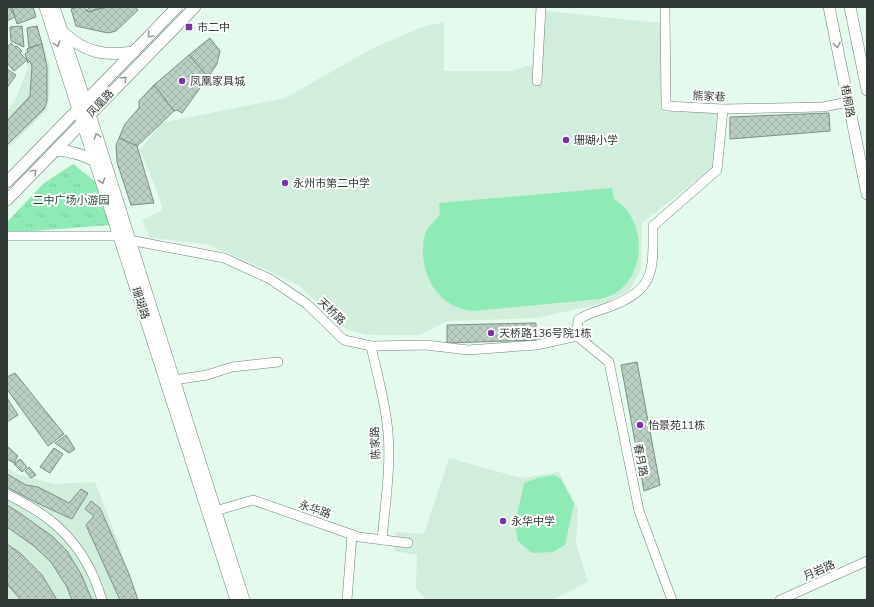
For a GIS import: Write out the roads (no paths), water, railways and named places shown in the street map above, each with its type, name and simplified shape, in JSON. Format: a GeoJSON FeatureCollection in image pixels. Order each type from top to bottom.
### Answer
{"type":"FeatureCollection","features":[{"type":"Feature","properties":{"kind":"main road","name":"珊瑚路"},"geometry":{"type":"LineString","coordinates":[[45,7],[82,105]]}},
{"type":"Feature","properties":{"kind":"main road","name":"珊瑚路"},"geometry":{"type":"LineString","coordinates":[[54,7],[62,30],[82,105],[236,600]]}},
{"type":"Feature","properties":{"kind":"main road","name":"凤凰路"},"geometry":{"type":"LineString","coordinates":[[10,179],[177,7]]}},
{"type":"Feature","properties":{"kind":"main road","name":"凤凰路"},"geometry":{"type":"LineString","coordinates":[[7,200],[195,7]]}},
{"type":"Feature","properties":{"kind":"main road","name":"梧桐路"},"geometry":{"type":"LineString","coordinates":[[829,7],[867,194]]}},
{"type":"Feature","properties":{"kind":"main road","name":"梧桐路"},"geometry":{"type":"LineString","coordinates":[[850,7],[867,90]]}},
{"type":"Feature","properties":{"kind":"main road"},"geometry":{"type":"LineString","coordinates":[[62,30],[74,42],[88,49],[104,53],[118,54],[134,52]]}},
{"type":"Feature","properties":{"kind":"main road","name":"珊瑚路"},"geometry":{"type":"LineString","coordinates":[[86,118],[95,161],[174,380],[244,600]]}},
{"type":"Feature","properties":{"kind":"main road"},"geometry":{"type":"LineString","coordinates":[[56,150],[71,151],[85,155],[95,161]]}},
{"type":"Feature","properties":{"kind":"main road"},"geometry":{"type":"LineString","coordinates":[[10,179],[22,185]]}},
{"type":"Feature","properties":{"kind":"street"},"geometry":{"type":"LineString","coordinates":[[536,80],[541,7]]}},
{"type":"Feature","properties":{"kind":"street","name":"熊家巷"},"geometry":{"type":"LineString","coordinates":[[665,7],[666,106],[723,109],[824,107],[848,102]]}},
{"type":"Feature","properties":{"kind":"street"},"geometry":{"type":"LineString","coordinates":[[577,336],[578,320],[586,314],[623,301],[637,294],[645,284],[651,273],[653,259],[653,226],[718,170],[723,109]]}},
{"type":"Feature","properties":{"kind":"street","name":"天桥路"},"geometry":{"type":"LineString","coordinates":[[7,236],[124,238],[224,258],[270,279],[307,304],[344,340],[371,346],[426,346],[468,350],[537,345],[577,336]]}},
{"type":"Feature","properties":{"kind":"street","name":"春月路"},"geometry":{"type":"LineString","coordinates":[[577,336],[609,362],[639,511],[672,600]]}},
{"type":"Feature","properties":{"kind":"street","name":"陈家路"},"geometry":{"type":"LineString","coordinates":[[371,346],[383,400],[388,433],[389,462],[382,540]]}},
{"type":"Feature","properties":{"kind":"street"},"geometry":{"type":"LineString","coordinates":[[174,380],[207,375],[232,367],[278,362]]}},
{"type":"Feature","properties":{"kind":"street"},"geometry":{"type":"LineString","coordinates":[[7,494],[51,521],[72,541],[88,564],[102,600]]}},
{"type":"Feature","properties":{"kind":"street","name":"永华路"},"geometry":{"type":"LineString","coordinates":[[215,511],[253,500],[359,537],[408,543]]}},
{"type":"Feature","properties":{"kind":"street"},"geometry":{"type":"LineString","coordinates":[[347,600],[352,535]]}},
{"type":"Feature","properties":{"kind":"street","name":"月岩路"},"geometry":{"type":"LineString","coordinates":[[780,600],[867,561]]}},
{"type":"Feature","properties":{"kind":"place","name":"市二中"},"geometry":{"type":"Point","coordinates":[189,27]}},
{"type":"Feature","properties":{"kind":"place","name":"凤凰家具城"},"geometry":{"type":"Point","coordinates":[182,81]}},
{"type":"Feature","properties":{"kind":"place","name":"珊瑚小学"},"geometry":{"type":"Point","coordinates":[566,140]}},
{"type":"Feature","properties":{"kind":"place","name":"永州市第二中学"},"geometry":{"type":"Point","coordinates":[285,183]}},
{"type":"Feature","properties":{"kind":"place","name":"天桥路136号院1栋"},"geometry":{"type":"Point","coordinates":[491,333]}},
{"type":"Feature","properties":{"kind":"place","name":"怡景苑11栋"},"geometry":{"type":"Point","coordinates":[640,425]}},
{"type":"Feature","properties":{"kind":"place","name":"永华中学"},"geometry":{"type":"Point","coordinates":[503,521]}},
{"type":"Feature","properties":{"kind":"park label","name":"二中广场小游园"},"geometry":{"type":"Point","coordinates":[71,200]}}]}
